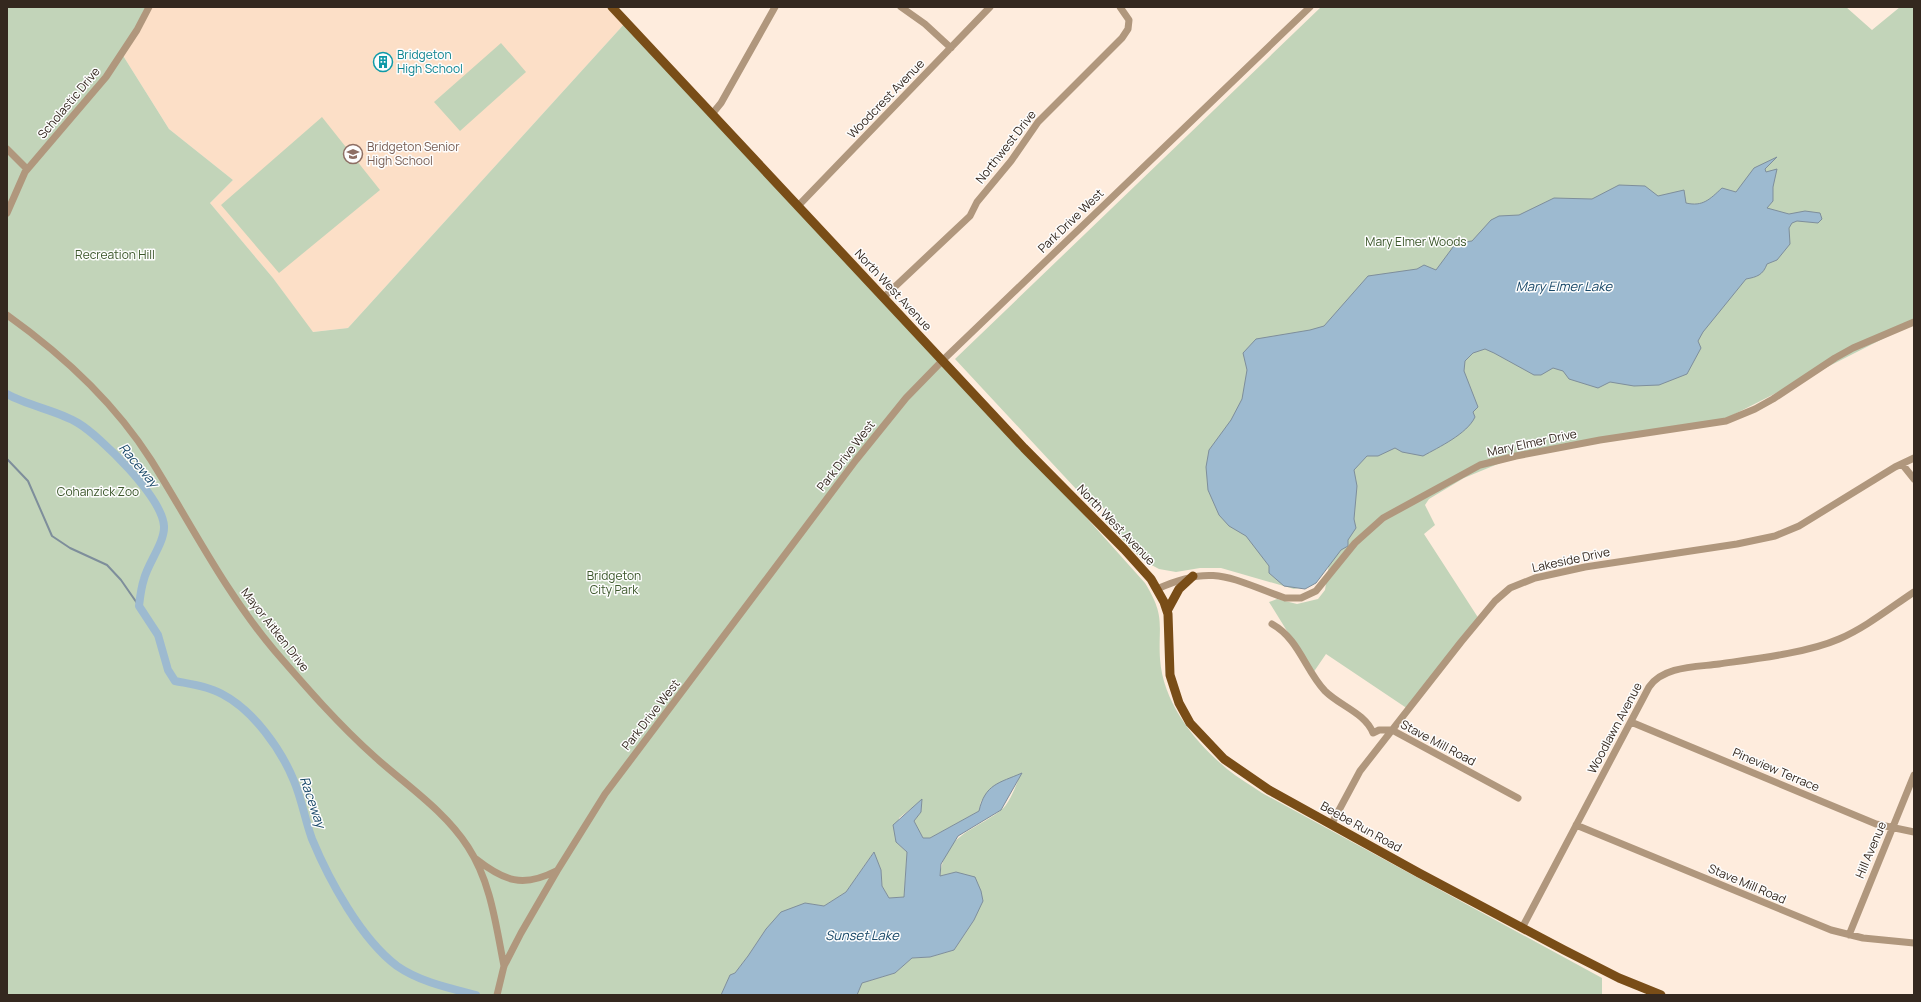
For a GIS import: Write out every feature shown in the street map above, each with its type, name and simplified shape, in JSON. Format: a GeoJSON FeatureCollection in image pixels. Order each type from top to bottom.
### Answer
{"type":"FeatureCollection","features":[{"type":"Feature","properties":{"kind":"main road","name":"North West Avenue"},"geometry":{"type":"LineString","coordinates":[[612,7],[1024,448],[1124,549],[1151,579],[1157,589]]}},
{"type":"Feature","properties":{"kind":"main road"},"geometry":{"type":"LineString","coordinates":[[1167,612],[1179,589],[1192,576]]}},
{"type":"Feature","properties":{"kind":"main road","name":"Beebe Run Road"},"geometry":{"type":"LineString","coordinates":[[1157,589],[1167,612],[1170,675],[1179,703],[1190,723],[1233,766],[1269,790],[1331,825],[1522,928],[1619,978],[1661,995]]}},
{"type":"Feature","properties":{"kind":"street","name":"Scholastic Drive"},"geometry":{"type":"LineString","coordinates":[[7,213],[27,169],[106,77],[137,30],[149,7]]}},
{"type":"Feature","properties":{"kind":"street"},"geometry":{"type":"LineString","coordinates":[[712,114],[721,103],[775,7]]}},
{"type":"Feature","properties":{"kind":"street"},"geometry":{"type":"LineString","coordinates":[[901,7],[924,24],[951,48]]}},
{"type":"Feature","properties":{"kind":"street","name":"Woodcrest Avenue"},"geometry":{"type":"LineString","coordinates":[[798,206],[990,7]]}},
{"type":"Feature","properties":{"kind":"street","name":"Northwest Drive"},"geometry":{"type":"LineString","coordinates":[[884,297],[970,216],[978,202],[1011,161],[1038,122],[1122,38],[1128,29],[1129,20],[1120,7]]}},
{"type":"Feature","properties":{"kind":"street","name":"Park Drive West"},"geometry":{"type":"LineString","coordinates":[[497,995],[504,966],[557,871],[605,794],[818,510],[892,415],[943,360],[1268,45],[1310,7]]}},
{"type":"Feature","properties":{"kind":"street"},"geometry":{"type":"LineString","coordinates":[[7,149],[27,169]]}},
{"type":"Feature","properties":{"kind":"street","name":"Mayor Aitken Drive"},"geometry":{"type":"LineString","coordinates":[[7,315],[73,368],[118,416],[150,460],[224,581],[273,648],[347,731],[437,812],[463,840],[474,857],[487,890],[495,919],[504,966]]}},
{"type":"Feature","properties":{"kind":"street","name":"Mary Elmer Drive"},"geometry":{"type":"LineString","coordinates":[[1157,589],[1192,576],[1205,574],[1233,578],[1294,599],[1312,594],[1328,579],[1355,543],[1383,518],[1480,465],[1600,440],[1726,421],[1774,399],[1835,358],[1853,348],[1914,322]]}},
{"type":"Feature","properties":{"kind":"street","name":"Lakeside Drive"},"geometry":{"type":"LineString","coordinates":[[1331,825],[1360,771],[1495,601],[1516,585],[1585,567],[1737,544],[1775,536],[1799,526],[1914,458]]}},
{"type":"Feature","properties":{"kind":"street"},"geometry":{"type":"LineString","coordinates":[[1902,464],[1914,479]]}},
{"type":"Feature","properties":{"kind":"street","name":"Woodlawn Avenue"},"geometry":{"type":"LineString","coordinates":[[1522,928],[1652,683],[1662,675],[1679,669],[1747,660],[1824,644],[1839,639],[1914,592]]}},
{"type":"Feature","properties":{"kind":"street","name":"Stave Mill Road"},"geometry":{"type":"LineString","coordinates":[[1272,624],[1289,636],[1324,690],[1367,722],[1373,733],[1379,730],[1392,730],[1518,798]]}},
{"type":"Feature","properties":{"kind":"street","name":"Pineview Terrace"},"geometry":{"type":"LineString","coordinates":[[1631,722],[1876,824],[1914,832]]}},
{"type":"Feature","properties":{"kind":"street","name":"Hill Avenue"},"geometry":{"type":"LineString","coordinates":[[1849,935],[1914,775]]}},
{"type":"Feature","properties":{"kind":"street","name":"Stave Mill Road"},"geometry":{"type":"LineString","coordinates":[[1576,825],[1831,930],[1863,938],[1914,943]]}},
{"type":"Feature","properties":{"kind":"street"},"geometry":{"type":"LineString","coordinates":[[474,857],[494,872],[510,879],[532,881],[557,871]]}},
{"type":"Feature","properties":{"kind":"shaded area","name":"Bridgeton Senior High School"},"geometry":{"type":"Polygon","coordinates":[[[149,7],[612,7],[626,22],[348,328],[312,332],[273,278],[210,203],[233,180],[169,129],[122,54],[149,7]]]}},
{"type":"Feature","properties":{"kind":"green space","name":"Bridgeton City Park"},"geometry":{"type":"Polygon","coordinates":[[[7,7],[149,7],[122,54],[169,129],[233,180],[210,203],[273,278],[313,332],[348,328],[626,22],[1024,448],[1145,583],[1156,604],[1160,621],[1160,659],[1162,675],[1167,691],[1183,720],[1203,747],[1231,772],[1262,793],[1602,978],[1602,995],[857,995],[862,983],[895,973],[912,958],[930,957],[954,950],[974,920],[983,900],[956,872],[940,876],[943,862],[948,851],[961,836],[1004,808],[1021,773],[981,801],[979,811],[930,838],[923,838],[914,821],[921,812],[922,800],[899,818],[896,842],[907,852],[904,897],[889,898],[882,886],[881,870],[873,853],[846,892],[824,906],[805,903],[766,929],[735,973],[730,975],[721,995],[7,995],[7,7]]]}},
{"type":"Feature","properties":{"kind":"green space","name":"Mary Elmer Woods"},"geometry":{"type":"Polygon","coordinates":[[[1321,7],[1846,7],[1872,30],[1900,7],[1914,7],[1914,323],[1723,420],[1522,454],[1464,478],[1429,499],[1425,505],[1435,525],[1424,534],[1479,619],[1408,709],[1326,654],[1313,673],[1269,602],[1277,599],[1297,604],[1318,599],[1325,590],[1329,564],[1304,587],[1294,589],[1221,568],[1200,568],[1176,572],[1159,569],[1142,560],[1105,521],[1110,515],[1097,501],[1091,505],[955,359],[1321,7]]]}},
{"type":"Feature","properties":{"kind":"green space"},"geometry":{"type":"Polygon","coordinates":[[[501,43],[526,72],[460,131],[434,102],[501,43]]]}},
{"type":"Feature","properties":{"kind":"green space"},"geometry":{"type":"Polygon","coordinates":[[[322,117],[380,190],[279,273],[221,205],[322,117]]]}},
{"type":"Feature","properties":{"kind":"water","name":"Mary Elmer Lake"},"geometry":{"type":"Polygon","coordinates":[[[1777,157],[1765,169],[1766,172],[1777,169],[1773,187],[1773,201],[1767,208],[1789,214],[1805,211],[1820,213],[1822,219],[1818,223],[1797,221],[1792,223],[1789,228],[1790,244],[1777,260],[1767,264],[1764,271],[1759,275],[1746,279],[1703,332],[1698,341],[1701,348],[1687,374],[1659,385],[1634,386],[1610,382],[1598,388],[1569,379],[1563,371],[1553,368],[1541,375],[1534,375],[1485,349],[1473,353],[1465,361],[1464,371],[1478,407],[1473,412],[1475,417],[1471,423],[1452,440],[1423,456],[1402,452],[1395,448],[1378,456],[1367,456],[1354,470],[1357,486],[1354,519],[1356,528],[1348,540],[1348,546],[1341,550],[1316,583],[1305,589],[1284,586],[1269,573],[1269,566],[1246,536],[1229,526],[1219,515],[1208,490],[1206,467],[1209,450],[1231,420],[1242,399],[1247,370],[1243,353],[1256,339],[1310,330],[1324,326],[1368,276],[1417,269],[1424,265],[1436,270],[1456,243],[1472,241],[1491,220],[1499,216],[1519,215],[1554,198],[1592,199],[1619,185],[1645,186],[1658,196],[1684,190],[1686,203],[1702,203],[1710,199],[1722,188],[1736,192],[1754,168],[1777,157]]]}},
{"type":"Feature","properties":{"kind":"water","name":"Sunset Lake"},"geometry":{"type":"Polygon","coordinates":[[[1022,773],[1001,810],[958,836],[941,864],[940,876],[956,872],[975,877],[981,891],[983,901],[974,920],[954,950],[930,957],[912,958],[895,973],[862,983],[857,995],[721,995],[730,975],[735,973],[766,929],[781,912],[805,903],[824,906],[846,892],[874,852],[881,870],[882,886],[889,898],[904,897],[907,852],[896,842],[893,825],[922,799],[921,812],[914,821],[923,838],[930,838],[979,811],[985,795],[989,790],[1000,782],[1022,773]]]}},
{"type":"Feature","properties":{"kind":"waterway","name":"Raceway"},"geometry":{"type":"LineString","coordinates":[[7,394],[24,402],[62,415],[78,423],[115,454],[142,484],[161,514],[164,532],[146,573],[141,589],[139,606],[158,635],[168,670],[175,681],[193,684],[217,691],[244,710],[265,732],[282,756],[294,781],[312,839],[327,872],[347,908],[371,941],[397,966],[406,972],[435,984],[476,995]]}},
{"type":"Feature","properties":{"kind":"waterway","name":"Raceway"},"geometry":{"type":"LineString","coordinates":[[7,459],[28,481],[52,536],[70,548],[107,565],[121,580],[139,606]]}},
{"type":"Feature","properties":{"kind":"place","name":"Bridgeton High School"},"geometry":{"type":"Point","coordinates":[383,62]}},
{"type":"Feature","properties":{"kind":"place","name":"Bridgeton Senior High School"},"geometry":{"type":"Point","coordinates":[353,154]}},
{"type":"Feature","properties":{"kind":"park label","name":"Recreation Hill"},"geometry":{"type":"Point","coordinates":[115,255]}},
{"type":"Feature","properties":{"kind":"park label","name":"Cohanzick Zoo"},"geometry":{"type":"Point","coordinates":[98,492]}}]}
